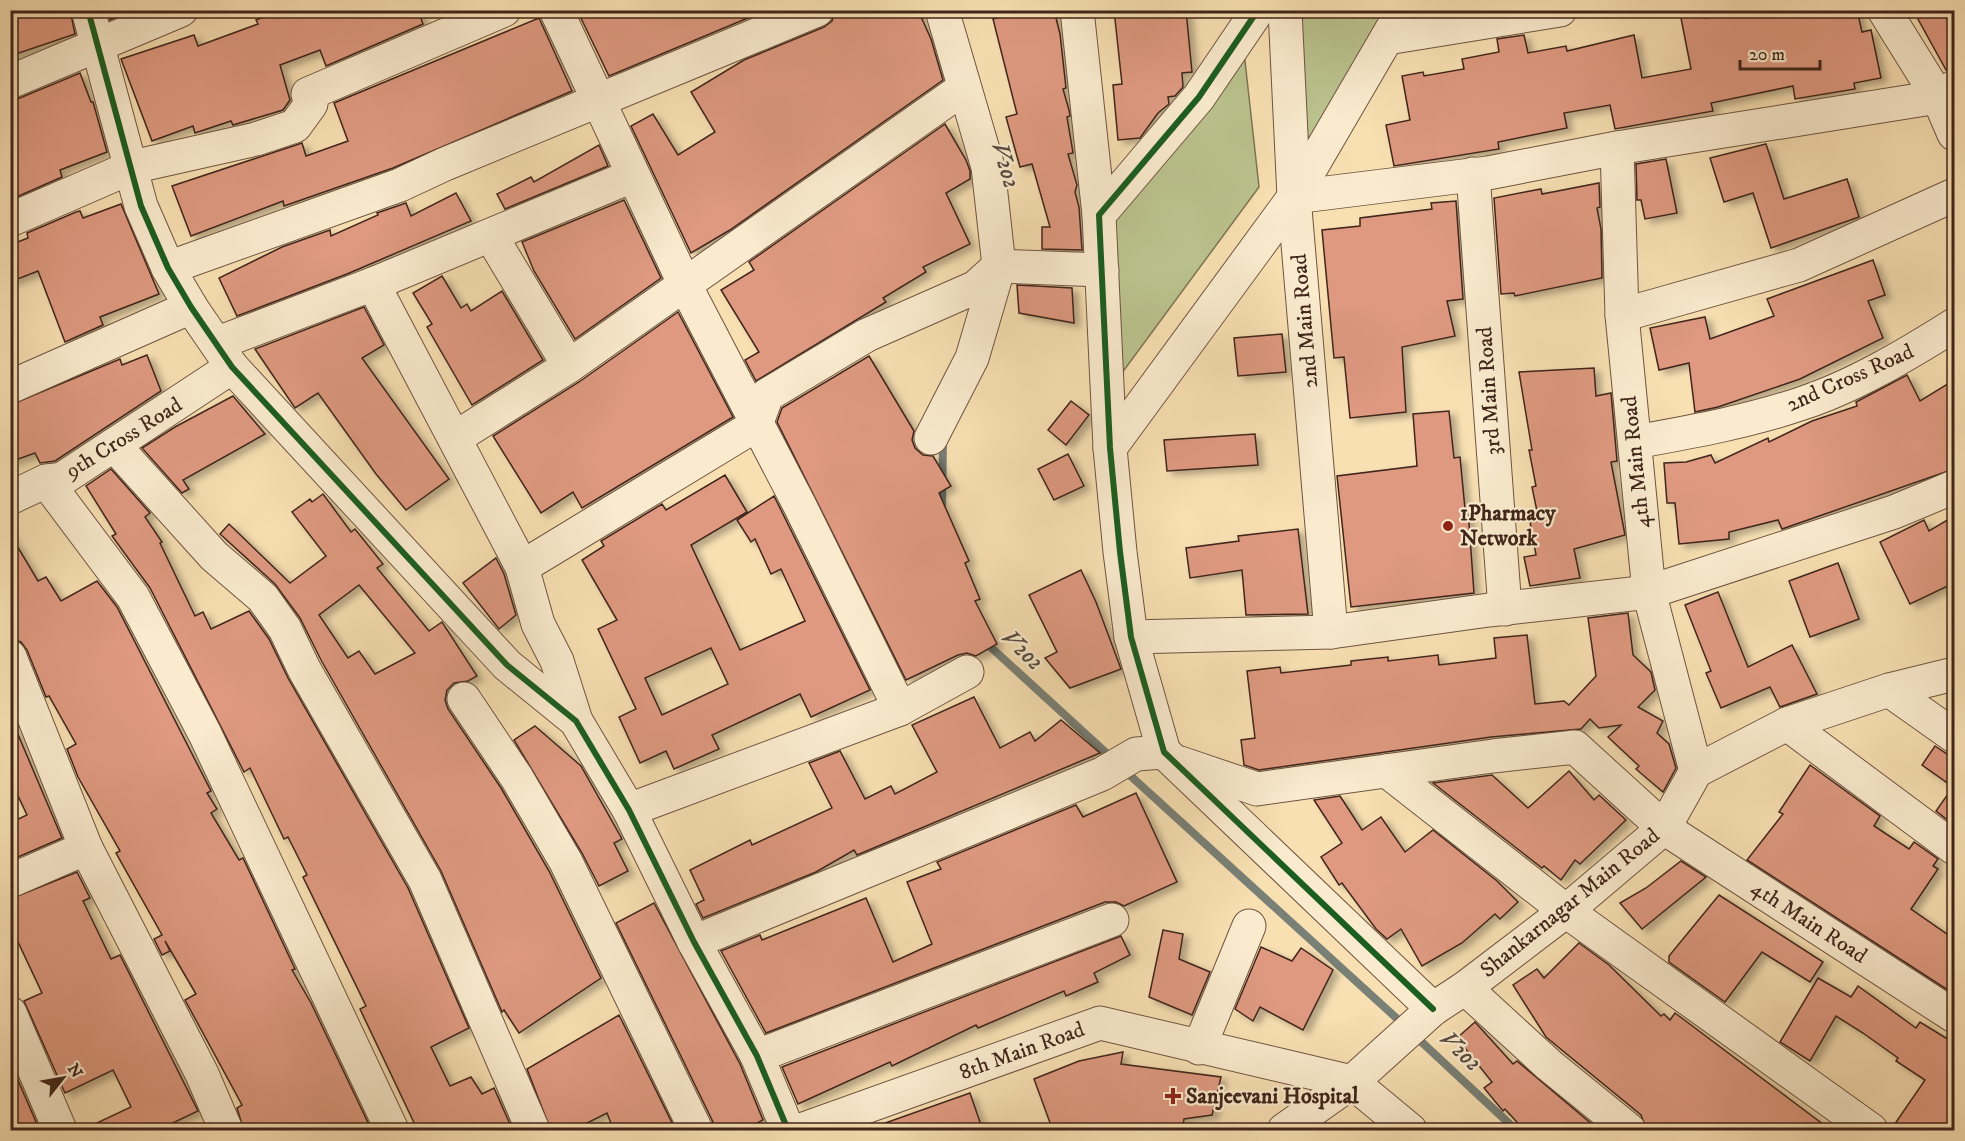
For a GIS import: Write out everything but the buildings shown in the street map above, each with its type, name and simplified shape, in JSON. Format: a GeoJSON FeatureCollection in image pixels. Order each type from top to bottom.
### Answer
{"type":"FeatureCollection","features":[{"type":"Feature","properties":{"kind":"street"},"geometry":{"type":"LineString","coordinates":[[88,10],[141,206],[168,268],[191,307],[225,355],[507,665],[576,721]]}},
{"type":"Feature","properties":{"kind":"street"},"geometry":{"type":"LineString","coordinates":[[10,82],[181,10]]}},
{"type":"Feature","properties":{"kind":"street"},"geometry":{"type":"LineString","coordinates":[[10,220],[132,167],[256,139],[295,126],[311,105],[308,94],[504,10]]}},
{"type":"Feature","properties":{"kind":"street"},"geometry":{"type":"LineString","coordinates":[[556,10],[685,285],[799,504],[900,709]]}},
{"type":"Feature","properties":{"kind":"street"},"geometry":{"type":"LineString","coordinates":[[168,268],[400,185],[445,164],[817,10]]}},
{"type":"Feature","properties":{"kind":"street"},"geometry":{"type":"LineString","coordinates":[[931,438],[972,358],[999,267],[988,167],[942,10]]}},
{"type":"Feature","properties":{"kind":"street"},"geometry":{"type":"LineString","coordinates":[[1077,10],[1099,215],[1110,448],[1120,552],[1131,637],[1158,756],[1433,1009]]}},
{"type":"Feature","properties":{"kind":"street"},"geometry":{"type":"LineString","coordinates":[[1099,215],[1198,97],[1258,10]]}},
{"type":"Feature","properties":{"kind":"street","name":"2nd Main Road"},"geometry":{"type":"LineString","coordinates":[[1286,10],[1294,197],[1331,632]]}},
{"type":"Feature","properties":{"kind":"street"},"geometry":{"type":"LineString","coordinates":[[1110,448],[1294,197],[1395,24],[1560,10]]}},
{"type":"Feature","properties":{"kind":"street"},"geometry":{"type":"LineString","coordinates":[[1884,10],[1946,92],[1954,135]]}},
{"type":"Feature","properties":{"kind":"street"},"geometry":{"type":"LineString","coordinates":[[455,438],[569,366],[964,88]]}},
{"type":"Feature","properties":{"kind":"street"},"geometry":{"type":"LineString","coordinates":[[1294,197],[1473,174],[1946,92]]}},
{"type":"Feature","properties":{"kind":"street","name":"4th Main Road"},"geometry":{"type":"LineString","coordinates":[[1617,148],[1622,315],[1649,592],[1696,771]]}},
{"type":"Feature","properties":{"kind":"street","name":"3rd Main Road"},"geometry":{"type":"LineString","coordinates":[[1473,174],[1504,609]]}},
{"type":"Feature","properties":{"kind":"street","name":"9th Cross Road"},"geometry":{"type":"LineString","coordinates":[[10,498],[46,481],[62,479],[114,445],[225,355],[373,284],[632,176]]}},
{"type":"Feature","properties":{"kind":"street"},"geometry":{"type":"LineString","coordinates":[[1622,315],[1799,265],[1954,195]]}},
{"type":"Feature","properties":{"kind":"street"},"geometry":{"type":"LineString","coordinates":[[491,236],[569,366]]}},
{"type":"Feature","properties":{"kind":"street"},"geometry":{"type":"LineString","coordinates":[[522,567],[756,425],[767,395],[867,335],[976,287],[999,267],[1102,270]]}},
{"type":"Feature","properties":{"kind":"street"},"geometry":{"type":"LineString","coordinates":[[373,284],[522,567],[538,624],[556,661],[576,721],[629,810],[694,942],[757,1056],[788,1131]]}},
{"type":"Feature","properties":{"kind":"street"},"geometry":{"type":"LineString","coordinates":[[10,387],[191,307]]}},
{"type":"Feature","properties":{"kind":"street","name":"2nd Cross Road"},"geometry":{"type":"LineString","coordinates":[[1635,442],[1705,429],[1801,404],[1901,358],[1954,325]]}},
{"type":"Feature","properties":{"kind":"street"},"geometry":{"type":"LineString","coordinates":[[114,445],[214,556],[263,598],[285,629],[304,669],[425,880],[533,1131]]}},
{"type":"Feature","properties":{"kind":"street"},"geometry":{"type":"LineString","coordinates":[[46,481],[133,597],[206,734],[392,1131]]}},
{"type":"Feature","properties":{"kind":"street"},"geometry":{"type":"LineString","coordinates":[[1131,637],[1331,632],[1649,592],[1894,512],[1954,487]]}},
{"type":"Feature","properties":{"kind":"street"},"geometry":{"type":"LineString","coordinates":[[10,657],[86,848],[202,1074],[226,1131]]}},
{"type":"Feature","properties":{"kind":"street"},"geometry":{"type":"LineString","coordinates":[[629,810],[900,709],[967,672]]}},
{"type":"Feature","properties":{"kind":"street"},"geometry":{"type":"LineString","coordinates":[[1696,771],[1787,724],[1889,690],[1954,674]]}},
{"type":"Feature","properties":{"kind":"street"},"geometry":{"type":"LineString","coordinates":[[1889,690],[1954,736]]}},
{"type":"Feature","properties":{"kind":"street"},"geometry":{"type":"LineString","coordinates":[[464,699],[517,778],[566,862],[696,1131]]}},
{"type":"Feature","properties":{"kind":"street"},"geometry":{"type":"LineString","coordinates":[[1787,724],[1954,848]]}},
{"type":"Feature","properties":{"kind":"street","name":"4th Main Road"},"geometry":{"type":"LineString","coordinates":[[1158,756],[1257,789],[1575,747],[1664,828],[1954,1016]]}},
{"type":"Feature","properties":{"kind":"street"},"geometry":{"type":"LineString","coordinates":[[694,942],[1102,774],[1158,756]]}},
{"type":"Feature","properties":{"kind":"street"},"geometry":{"type":"LineString","coordinates":[[1387,771],[1566,911],[1870,1131]]}},
{"type":"Feature","properties":{"kind":"street","name":"Shankarnagar Main Road"},"geometry":{"type":"LineString","coordinates":[[1284,1131],[1352,1082],[1433,1009],[1465,988],[1566,911],[1664,828],[1696,771]]}},
{"type":"Feature","properties":{"kind":"street"},"geometry":{"type":"LineString","coordinates":[[10,881],[86,848]]}},
{"type":"Feature","properties":{"kind":"street"},"geometry":{"type":"LineString","coordinates":[[757,1056],[1112,920]]}},
{"type":"Feature","properties":{"kind":"street"},"geometry":{"type":"LineString","coordinates":[[1199,1048],[1249,926]]}},
{"type":"Feature","properties":{"kind":"street"},"geometry":{"type":"LineString","coordinates":[[1465,988],[1549,1065],[1629,1131]]}},
{"type":"Feature","properties":{"kind":"street"},"geometry":{"type":"LineString","coordinates":[[10,1013],[60,1131]]}},
{"type":"Feature","properties":{"kind":"street","name":"8th Main Road"},"geometry":{"type":"LineString","coordinates":[[801,1131],[1100,1023],[1352,1082]]}},
{"type":"Feature","properties":{"kind":"street"},"geometry":{"type":"LineString","coordinates":[[1352,1082],[1410,1131]]}},
{"type":"Feature","properties":{"kind":"green space"},"geometry":{"type":"Polygon","coordinates":[[[1287,11],[1394,11],[1310,151],[1287,11]]]}},
{"type":"Feature","properties":{"kind":"green space"},"geometry":{"type":"Polygon","coordinates":[[[1240,16],[1259,187],[1119,377],[1107,221],[1240,16]]]}},
{"type":"Feature","properties":{"kind":"waterway","name":"V202"},"geometry":{"type":"LineString","coordinates":[[942,510],[943,439]]}},
{"type":"Feature","properties":{"kind":"waterway","name":"V202"},"geometry":{"type":"LineString","coordinates":[[984,641],[1114,760]]}},
{"type":"Feature","properties":{"kind":"waterway","name":"V202"},"geometry":{"type":"LineString","coordinates":[[1123,769],[1404,1025]]}},
{"type":"Feature","properties":{"kind":"waterway","name":"V202"},"geometry":{"type":"LineString","coordinates":[[1413,1034],[1516,1130]]}},
{"type":"Feature","properties":{"kind":"cycle path"},"geometry":{"type":"LineString","coordinates":[[88,10],[141,206],[168,268],[191,307],[232,367],[507,665],[576,721],[629,810],[694,942],[757,1056],[788,1130]]}},
{"type":"Feature","properties":{"kind":"cycle path"},"geometry":{"type":"LineString","coordinates":[[1258,10],[1199,97],[1099,215],[1110,448],[1131,637],[1164,752],[1433,1009]]}},
{"type":"Feature","properties":{"kind":"place","name":"1Pharmacy Network"},"geometry":{"type":"Point","coordinates":[1448,526]}},
{"type":"Feature","properties":{"kind":"place","name":"Sanjeevani Hospital"},"geometry":{"type":"Point","coordinates":[1173,1096]}}]}
